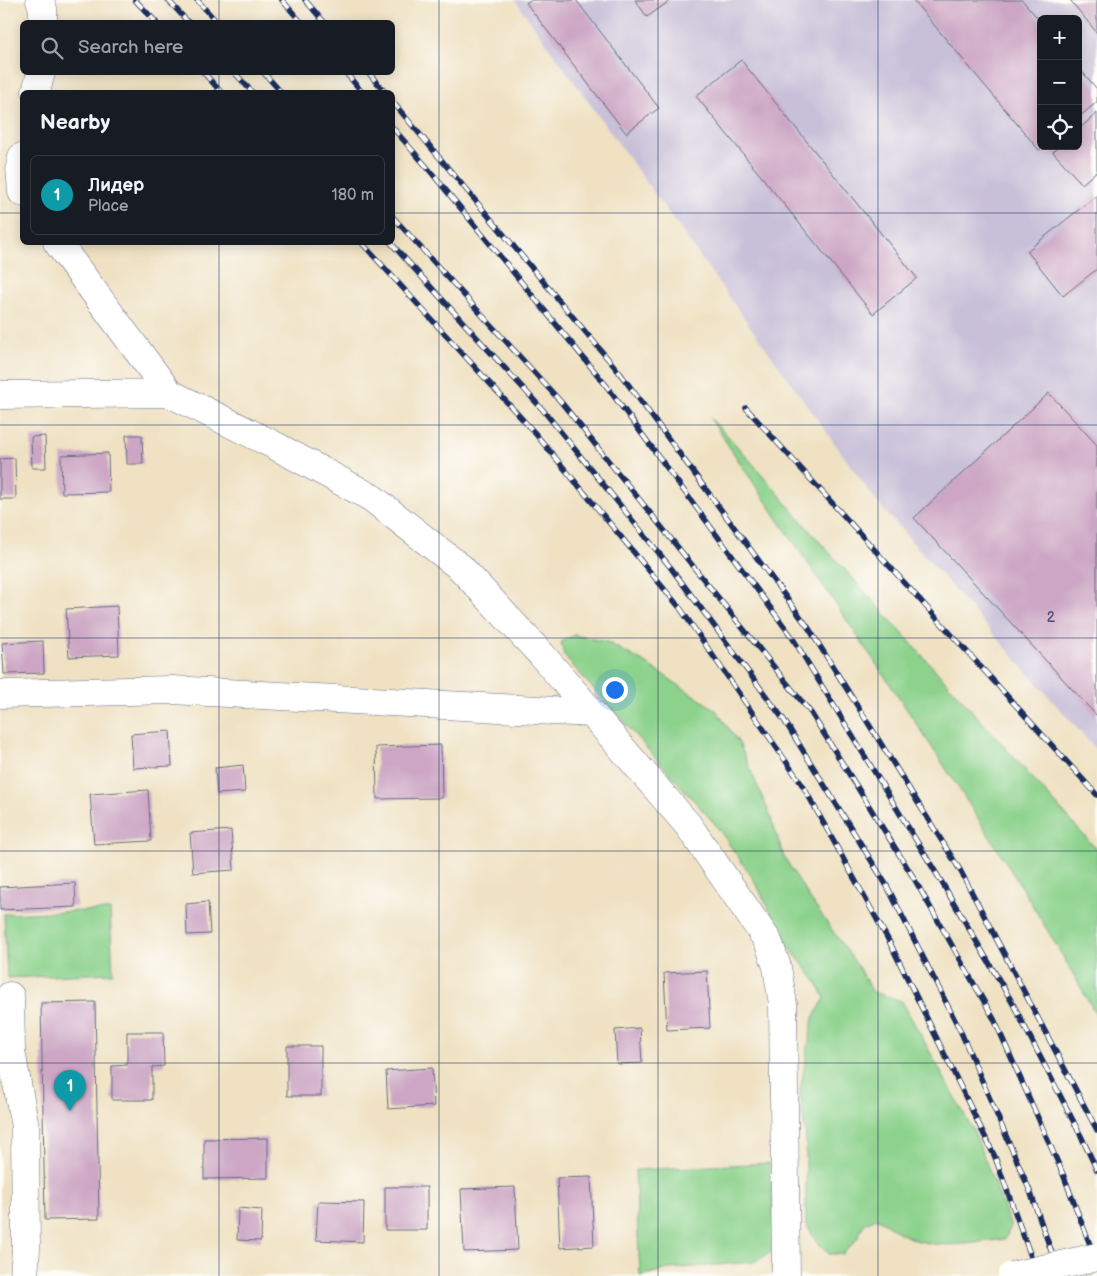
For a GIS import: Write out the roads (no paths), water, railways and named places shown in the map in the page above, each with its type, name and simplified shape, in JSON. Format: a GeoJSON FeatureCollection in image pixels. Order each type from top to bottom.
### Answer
{"type":"FeatureCollection","features":[{"type":"Feature","properties":{"kind":"street"},"geometry":{"type":"LineString","coordinates":[[40,0],[43,9],[43,20]]}},
{"type":"Feature","properties":{"kind":"street"},"geometry":{"type":"LineString","coordinates":[[36,90],[40,75]]}},
{"type":"Feature","properties":{"kind":"street"},"geometry":{"type":"LineString","coordinates":[[59,245],[170,393],[272,444],[372,498],[461,568],[541,654],[688,825],[768,942],[777,967],[783,1004],[786,1276]]}},
{"type":"Feature","properties":{"kind":"street"},"geometry":{"type":"LineString","coordinates":[[0,395],[170,393]]}},
{"type":"Feature","properties":{"kind":"street"},"geometry":{"type":"LineString","coordinates":[[0,694],[172,690],[591,714]]}},
{"type":"Feature","properties":{"kind":"street"},"geometry":{"type":"LineString","coordinates":[[10,996],[10,1051],[24,1128],[26,1250],[24,1276]]}},
{"type":"Feature","properties":{"kind":"street"},"geometry":{"type":"LineString","coordinates":[[1012,1276],[1097,1257]]}},
{"type":"Feature","properties":{"kind":"railway"},"geometry":{"type":"LineString","coordinates":[[135,0],[154,20]]}},
{"type":"Feature","properties":{"kind":"railway"},"geometry":{"type":"LineString","coordinates":[[168,0],[186,20]]}},
{"type":"Feature","properties":{"kind":"railway"},"geometry":{"type":"LineString","coordinates":[[197,0],[215,20]]}},
{"type":"Feature","properties":{"kind":"railway"},"geometry":{"type":"LineString","coordinates":[[282,0],[299,20]]}},
{"type":"Feature","properties":{"kind":"railway"},"geometry":{"type":"LineString","coordinates":[[305,0],[322,20]]}},
{"type":"Feature","properties":{"kind":"railway"},"geometry":{"type":"LineString","coordinates":[[206,75],[219,90]]}},
{"type":"Feature","properties":{"kind":"railway"},"geometry":{"type":"LineString","coordinates":[[237,75],[250,90]]}},
{"type":"Feature","properties":{"kind":"railway"},"geometry":{"type":"LineString","coordinates":[[266,75],[279,90]]}},
{"type":"Feature","properties":{"kind":"railway"},"geometry":{"type":"LineString","coordinates":[[348,75],[360,90]]}},
{"type":"Feature","properties":{"kind":"railway"},"geometry":{"type":"LineString","coordinates":[[371,75],[383,90]]}},
{"type":"Feature","properties":{"kind":"railway"},"geometry":{"type":"LineString","coordinates":[[395,105],[619,372],[808,627],[960,870],[1097,1130]]}},
{"type":"Feature","properties":{"kind":"railway"},"geometry":{"type":"LineString","coordinates":[[395,130],[605,384],[792,637],[941,881],[1012,1002],[1097,1170]]}},
{"type":"Feature","properties":{"kind":"railway"},"geometry":{"type":"LineString","coordinates":[[395,219],[561,402],[811,713],[912,875],[994,1019],[1063,1174],[1097,1263]]}},
{"type":"Feature","properties":{"kind":"railway"},"geometry":{"type":"LineString","coordinates":[[364,245],[534,432],[680,608],[803,786],[890,943],[995,1157],[1038,1276]]}},
{"type":"Feature","properties":{"kind":"railway"},"geometry":{"type":"LineString","coordinates":[[393,245],[543,410],[671,568],[784,720],[887,886],[960,1030],[1030,1191],[1060,1276]]}},
{"type":"Feature","properties":{"kind":"railway"},"geometry":{"type":"LineString","coordinates":[[746,408],[1097,795]]}},
{"type":"Feature","properties":{"kind":"place","name":"Лидер"},"geometry":{"type":"Point","coordinates":[70,1111]}}]}
